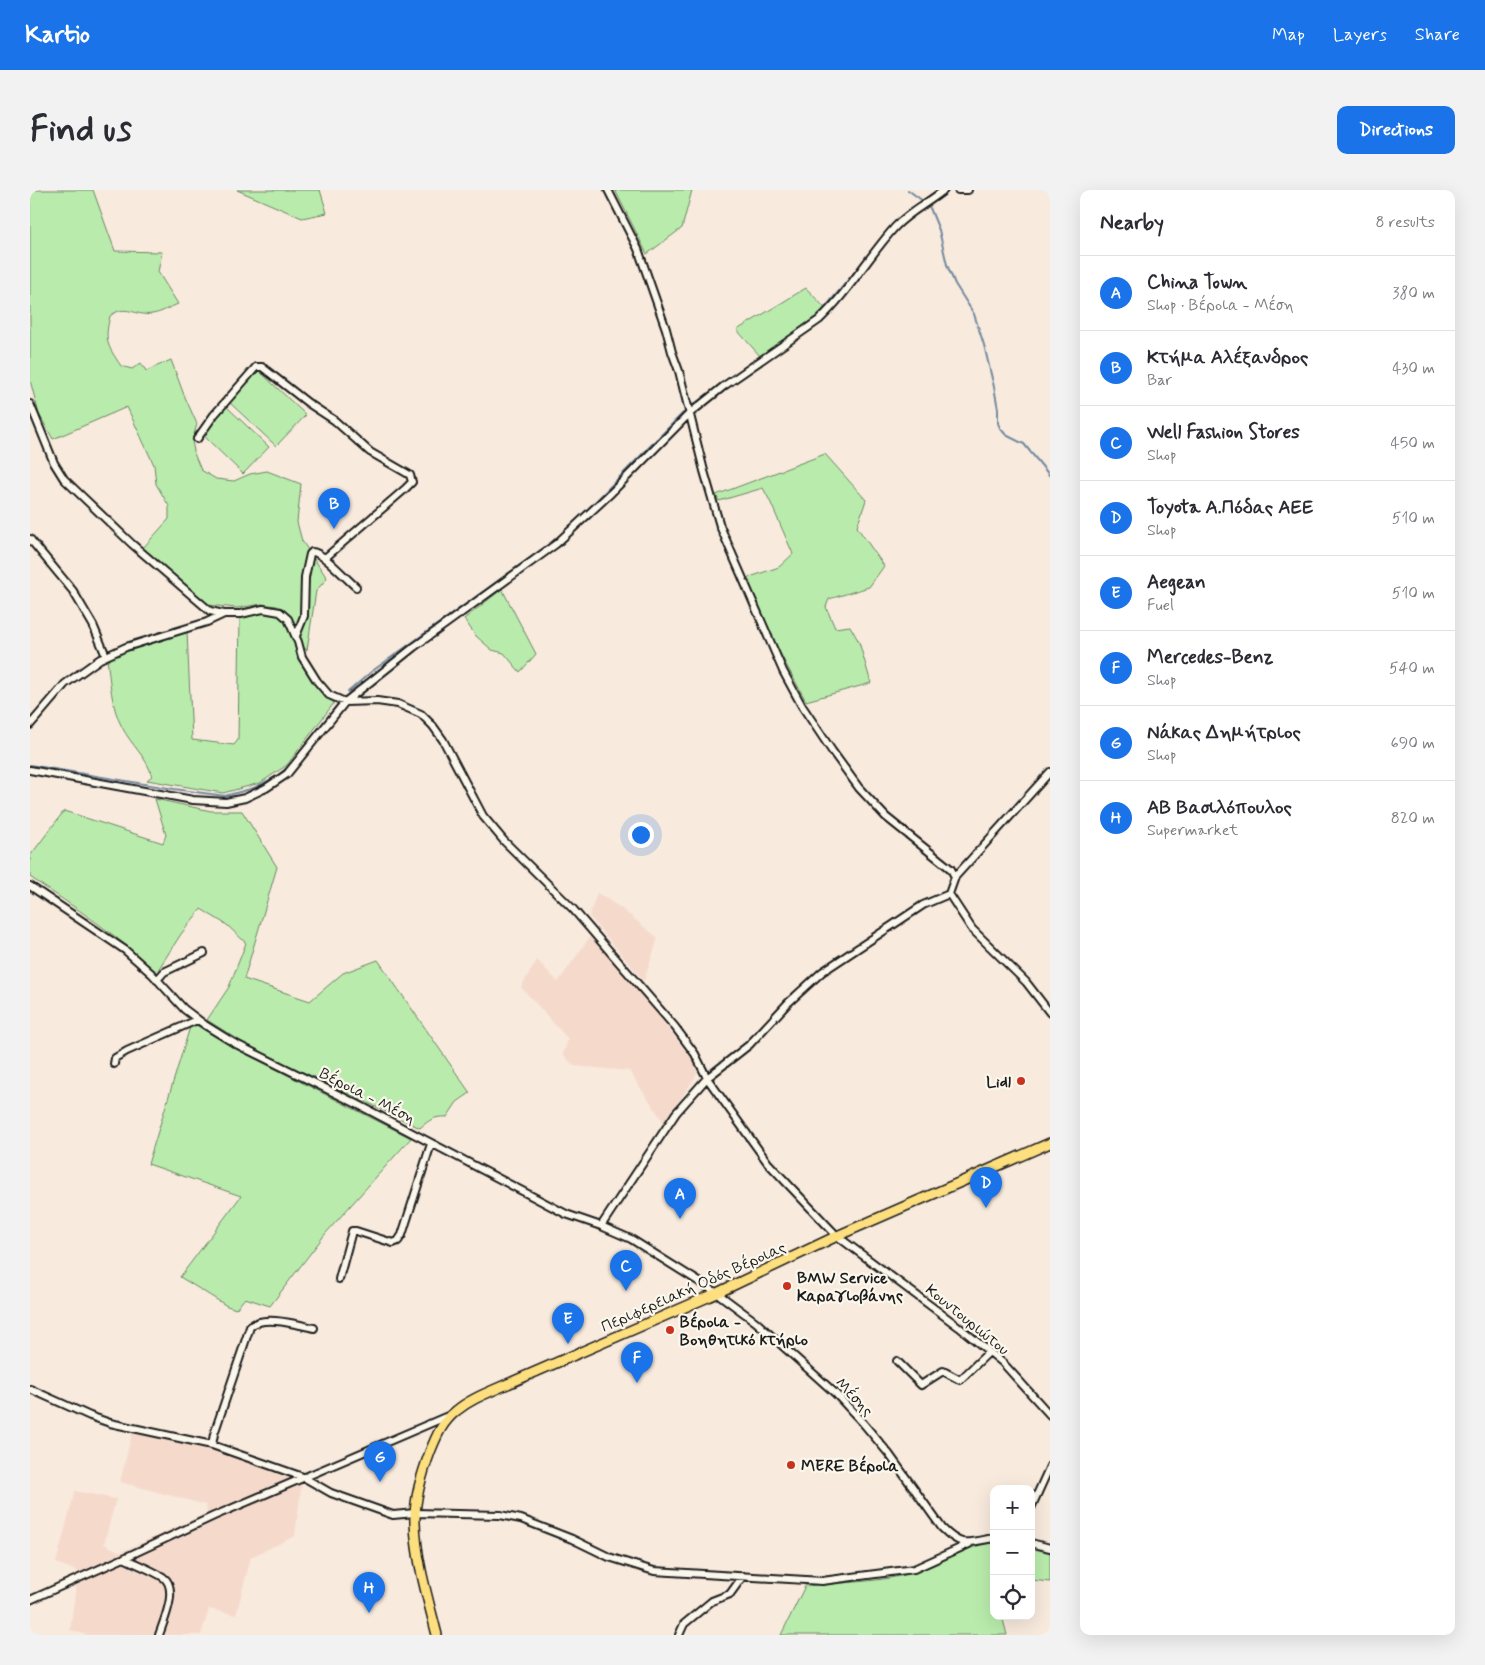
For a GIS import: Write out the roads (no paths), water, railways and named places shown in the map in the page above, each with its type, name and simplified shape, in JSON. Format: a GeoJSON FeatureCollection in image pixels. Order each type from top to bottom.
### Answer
{"type":"FeatureCollection","features":[{"type":"Feature","properties":{"kind":"main road","name":"Περιφερειακή Οδός Βέροιας"},"geometry":{"type":"LineString","coordinates":[[437,1635],[419,1558],[414,1522],[420,1484],[426,1463],[440,1429],[451,1415],[471,1400],[717,1293],[837,1236],[1050,1143]]}},
{"type":"Feature","properties":{"kind":"street"},"geometry":{"type":"LineString","coordinates":[[608,190],[638,249],[679,371],[720,526],[772,649],[802,706],[832,752],[859,788],[886,817],[952,869],[955,877]]}},
{"type":"Feature","properties":{"kind":"street"},"geometry":{"type":"LineString","coordinates":[[30,770],[193,800],[226,802],[246,798],[266,788],[288,774],[345,702],[414,646],[556,544],[611,494],[689,414],[724,386],[819,320],[832,308],[896,226],[912,212],[944,190]]}},
{"type":"Feature","properties":{"kind":"street"},"geometry":{"type":"LineString","coordinates":[[958,190],[968,190]]}},
{"type":"Feature","properties":{"kind":"street"},"geometry":{"type":"LineString","coordinates":[[197,439],[214,415],[256,367],[262,367],[308,403],[334,420],[370,452],[410,475],[412,482],[405,489],[325,558]]}},
{"type":"Feature","properties":{"kind":"street"},"geometry":{"type":"LineString","coordinates":[[30,404],[54,462],[64,479],[132,544],[210,611],[224,614],[241,614],[263,609],[280,612],[288,619],[302,656],[317,682],[329,695],[345,702]]}},
{"type":"Feature","properties":{"kind":"street"},"geometry":{"type":"LineString","coordinates":[[30,540],[73,591],[93,625],[106,656]]}},
{"type":"Feature","properties":{"kind":"street"},"geometry":{"type":"LineString","coordinates":[[296,636],[304,616],[305,577],[310,554],[314,551],[325,558],[356,587]]}},
{"type":"Feature","properties":{"kind":"street"},"geometry":{"type":"LineString","coordinates":[[30,725],[65,684],[106,656],[126,647],[207,622],[224,614]]}},
{"type":"Feature","properties":{"kind":"street","name":"Κουντουριώτου"},"geometry":{"type":"LineString","coordinates":[[345,702],[377,701],[398,704],[421,714],[433,726],[443,740],[483,816],[504,841],[573,909],[686,1040],[707,1078],[768,1163],[837,1236],[959,1327],[989,1352],[1003,1364],[1050,1415]]}},
{"type":"Feature","properties":{"kind":"street"},"geometry":{"type":"LineString","coordinates":[[601,1226],[676,1113],[707,1078],[749,1045],[788,1003],[822,972],[922,905],[949,894],[955,877],[1050,772]]}},
{"type":"Feature","properties":{"kind":"street","name":"Βέροια - Μέση"},"geometry":{"type":"LineString","coordinates":[[30,886],[125,950],[184,1009],[197,1020],[234,1043],[357,1104],[566,1214],[631,1239],[717,1293]]}},
{"type":"Feature","properties":{"kind":"street"},"geometry":{"type":"LineString","coordinates":[[949,894],[972,929],[1026,982],[1050,1013]]}},
{"type":"Feature","properties":{"kind":"street"},"geometry":{"type":"LineString","coordinates":[[157,980],[164,972],[204,953]]}},
{"type":"Feature","properties":{"kind":"street"},"geometry":{"type":"LineString","coordinates":[[114,1064],[115,1058],[127,1050],[197,1020]]}},
{"type":"Feature","properties":{"kind":"street"},"geometry":{"type":"LineString","coordinates":[[339,1279],[352,1231],[393,1243],[398,1241],[402,1235],[431,1144]]}},
{"type":"Feature","properties":{"kind":"street","name":"Μέσης"},"geometry":{"type":"LineString","coordinates":[[717,1293],[756,1322],[836,1394],[889,1454],[942,1528],[952,1538],[969,1544]]}},
{"type":"Feature","properties":{"kind":"street"},"geometry":{"type":"LineString","coordinates":[[212,1445],[250,1327],[254,1323],[261,1321],[277,1321],[314,1328]]}},
{"type":"Feature","properties":{"kind":"street"},"geometry":{"type":"LineString","coordinates":[[897,1361],[921,1385],[943,1371],[960,1380],[989,1352]]}},
{"type":"Feature","properties":{"kind":"street"},"geometry":{"type":"LineString","coordinates":[[30,1389],[110,1423],[212,1445],[303,1477],[331,1493],[393,1515],[415,1513],[500,1515],[521,1519],[609,1556],[654,1571],[822,1581],[914,1569],[969,1544],[990,1539]]}},
{"type":"Feature","properties":{"kind":"street"},"geometry":{"type":"LineString","coordinates":[[30,1600],[214,1516],[451,1415]]}},
{"type":"Feature","properties":{"kind":"street"},"geometry":{"type":"LineString","coordinates":[[1035,1499],[1050,1466]]}},
{"type":"Feature","properties":{"kind":"street"},"geometry":{"type":"LineString","coordinates":[[1035,1544],[1050,1548]]}},
{"type":"Feature","properties":{"kind":"street"},"geometry":{"type":"LineString","coordinates":[[124,1558],[162,1577],[170,1585],[171,1597],[159,1635]]}},
{"type":"Feature","properties":{"kind":"street"},"geometry":{"type":"LineString","coordinates":[[679,1635],[684,1624],[712,1601],[730,1594],[743,1576]]}},
{"type":"Feature","properties":{"kind":"waterway"},"geometry":{"type":"LineString","coordinates":[[908,190],[923,201]]}},
{"type":"Feature","properties":{"kind":"waterway"},"geometry":{"type":"LineString","coordinates":[[915,207],[923,201]]}},
{"type":"Feature","properties":{"kind":"waterway"},"geometry":{"type":"LineString","coordinates":[[930,208],[939,230],[947,265],[955,284],[974,314],[984,345],[994,387],[1000,428],[1006,435],[1024,444],[1050,476]]}},
{"type":"Feature","properties":{"kind":"waterway"},"geometry":{"type":"LineString","coordinates":[[894,224],[909,211]]}},
{"type":"Feature","properties":{"kind":"waterway"},"geometry":{"type":"LineString","coordinates":[[693,405],[819,315],[864,261]]}},
{"type":"Feature","properties":{"kind":"waterway"},"geometry":{"type":"LineString","coordinates":[[579,518],[683,413]]}},
{"type":"Feature","properties":{"kind":"waterway"},"geometry":{"type":"LineString","coordinates":[[348,692],[371,672],[559,537]]}},
{"type":"Feature","properties":{"kind":"waterway"},"geometry":{"type":"LineString","coordinates":[[30,765],[225,796],[254,788],[277,776],[289,766],[337,705]]}},
{"type":"Feature","properties":{"kind":"place","name":"Κτήμα Αλέξανδρος"},"geometry":{"type":"Point","coordinates":[334,529]}},
{"type":"Feature","properties":{"kind":"place","name":"Lidl"},"geometry":{"type":"Point","coordinates":[1021,1081]}},
{"type":"Feature","properties":{"kind":"place","name":"Toyota Α.Πόδας ΑΕΕ"},"geometry":{"type":"Point","coordinates":[986,1208]}},
{"type":"Feature","properties":{"kind":"place","name":"China Town"},"geometry":{"type":"Point","coordinates":[680,1219]}},
{"type":"Feature","properties":{"kind":"place","name":"BMW Service Καραγιοβάνης"},"geometry":{"type":"Point","coordinates":[787,1286]}},
{"type":"Feature","properties":{"kind":"place","name":"Well Fashion Stores"},"geometry":{"type":"Point","coordinates":[626,1291]}},
{"type":"Feature","properties":{"kind":"place","name":"Βέροια - Βοηθητικό κτήριο"},"geometry":{"type":"Point","coordinates":[670,1330]}},
{"type":"Feature","properties":{"kind":"place","name":"Aegean"},"geometry":{"type":"Point","coordinates":[568,1344]}},
{"type":"Feature","properties":{"kind":"place","name":"Mercedes-Benz"},"geometry":{"type":"Point","coordinates":[637,1383]}},
{"type":"Feature","properties":{"kind":"place","name":"MERE Βέροια"},"geometry":{"type":"Point","coordinates":[791,1465]}},
{"type":"Feature","properties":{"kind":"place","name":"Νάκας Δημήτριος"},"geometry":{"type":"Point","coordinates":[380,1482]}},
{"type":"Feature","properties":{"kind":"place","name":"ΑΒ Βασιλόπουλος"},"geometry":{"type":"Point","coordinates":[369,1613]}}]}
